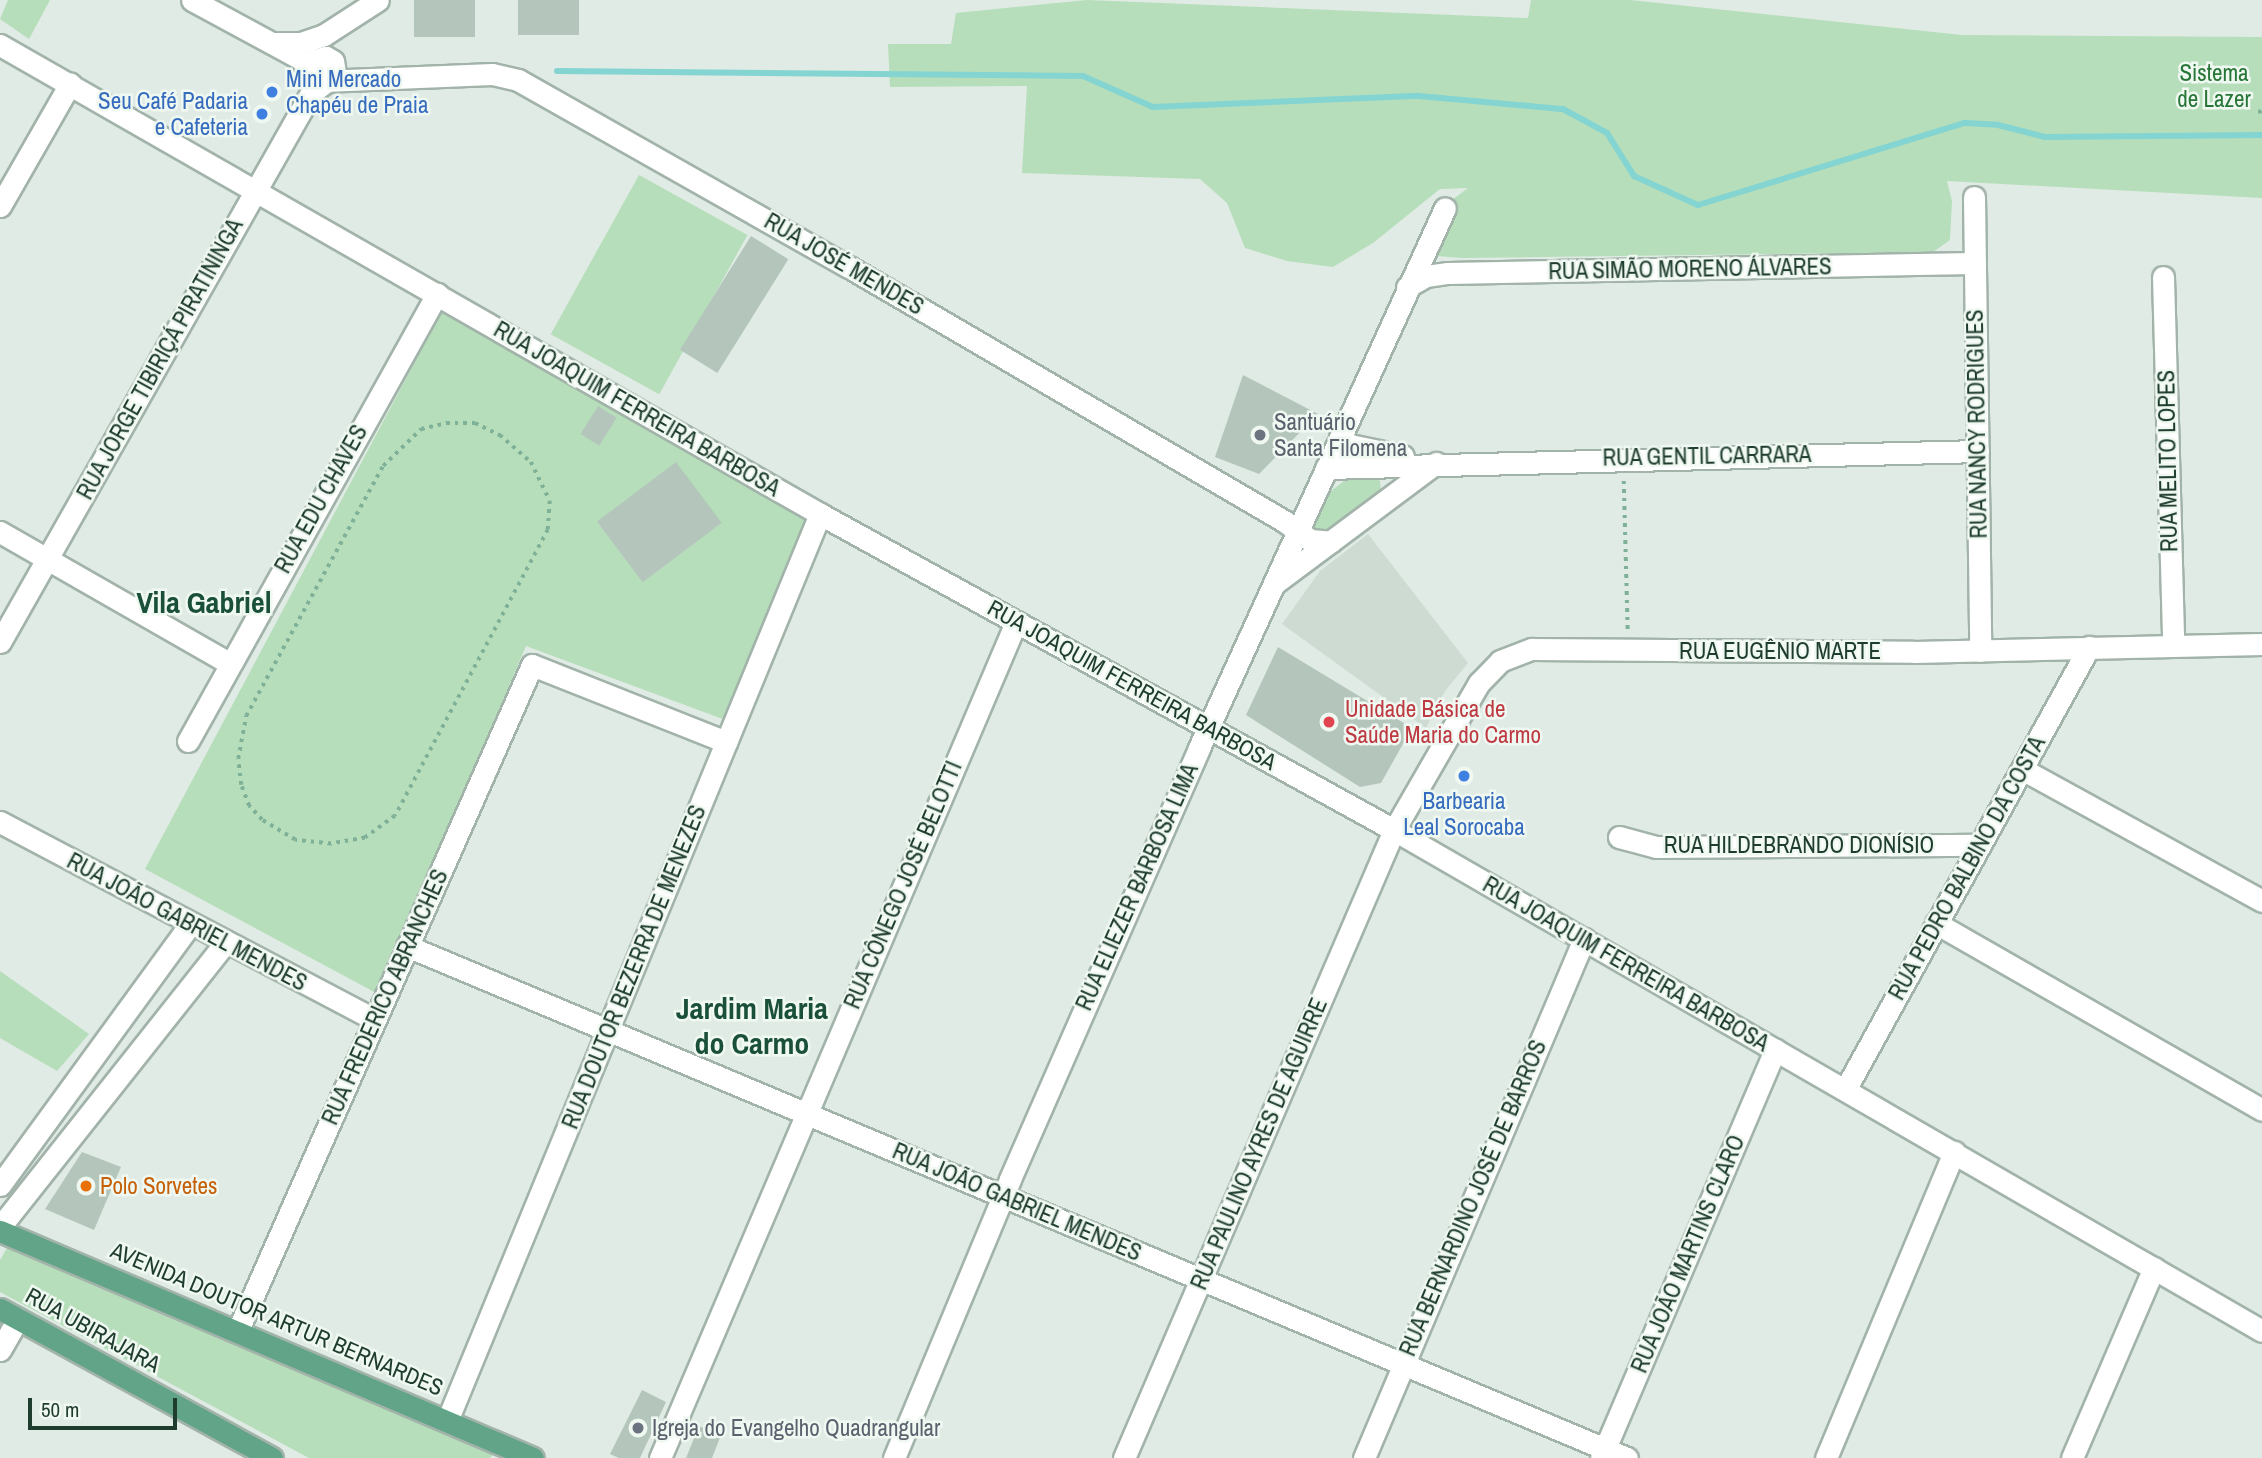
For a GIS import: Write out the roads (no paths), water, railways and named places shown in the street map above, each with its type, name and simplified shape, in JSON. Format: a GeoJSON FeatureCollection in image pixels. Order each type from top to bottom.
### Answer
{"type":"FeatureCollection","features":[{"type":"Feature","properties":{"kind":"main road","name":"AVENIDA DOUTOR ARTUR BERNARDES"},"geometry":{"type":"LineString","coordinates":[[0,1229],[447,1421],[508,1453],[533,1458]]}},
{"type":"Feature","properties":{"kind":"main road","name":"RUA UBIRAJARA"},"geometry":{"type":"LineString","coordinates":[[9,1314],[272,1458]]}},
{"type":"Feature","properties":{"kind":"street"},"geometry":{"type":"LineString","coordinates":[[192,0],[326,76],[337,47],[369,6]]}},
{"type":"Feature","properties":{"kind":"street"},"geometry":{"type":"LineString","coordinates":[[266,42],[302,43],[369,6]]}},
{"type":"Feature","properties":{"kind":"street","name":"RUA JOAQUIM FERREIRA BARBOSA"},"geometry":{"type":"LineString","coordinates":[[0,45],[820,514],[1394,830],[2262,1331]]}},
{"type":"Feature","properties":{"kind":"street","name":"RUA JOSÉ MENDES"},"geometry":{"type":"LineString","coordinates":[[326,76],[492,74],[518,80],[849,267],[1310,540],[1331,542]]}},
{"type":"Feature","properties":{"kind":"street","name":"RUA JORGE TIBIRIÇÁ PIRATININGA"},"geometry":{"type":"LineString","coordinates":[[0,642],[311,93],[326,76]]}},
{"type":"Feature","properties":{"kind":"street"},"geometry":{"type":"LineString","coordinates":[[0,206],[69,84]]}},
{"type":"Feature","properties":{"kind":"street","name":"RUA NANCY RODRIGUES"},"geometry":{"type":"LineString","coordinates":[[1974,197],[1980,651]]}},
{"type":"Feature","properties":{"kind":"street","name":"RUA ELIEZER BARBOSA LIMA"},"geometry":{"type":"LineString","coordinates":[[894,1458],[1002,1196],[1209,726],[1445,208]]}},
{"type":"Feature","properties":{"kind":"street","name":"RUA SIMÃO MORENO ÁLVARES"},"geometry":{"type":"LineString","coordinates":[[1407,287],[1426,276],[1448,273],[1975,263]]}},
{"type":"Feature","properties":{"kind":"street","name":"RUA MELITO LOPES"},"geometry":{"type":"LineString","coordinates":[[2163,277],[2173,645]]}},
{"type":"Feature","properties":{"kind":"street","name":"RUA EDU CHAVES"},"geometry":{"type":"LineString","coordinates":[[188,741],[436,294]]}},
{"type":"Feature","properties":{"kind":"street","name":"RUA GENTIL CARRARA"},"geometry":{"type":"LineString","coordinates":[[1340,437],[1350,445],[1436,463]]}},
{"type":"Feature","properties":{"kind":"street","name":"RUA GENTIL CARRARA"},"geometry":{"type":"LineString","coordinates":[[1326,468],[1624,458],[1978,451]]}},
{"type":"Feature","properties":{"kind":"street"},"geometry":{"type":"LineString","coordinates":[[1272,585],[1436,463]]}},
{"type":"Feature","properties":{"kind":"street","name":"RUA DOUTOR BEZERRA DE MENEZES"},"geometry":{"type":"LineString","coordinates":[[447,1421],[820,514]]}},
{"type":"Feature","properties":{"kind":"street"},"geometry":{"type":"LineString","coordinates":[[0,532],[229,663]]}},
{"type":"Feature","properties":{"kind":"street","name":"RUA CÔNEGO JOSÉ BELOTTI"},"geometry":{"type":"LineString","coordinates":[[660,1458],[1016,622]]}},
{"type":"Feature","properties":{"kind":"street","name":"RUA EUGÊNIO MARTE"},"geometry":{"type":"LineString","coordinates":[[1394,830],[1479,683],[1500,662],[1532,649],[1980,651],[2262,644]]}},
{"type":"Feature","properties":{"kind":"street","name":"RUA PEDRO BALBINO DA COSTA"},"geometry":{"type":"LineString","coordinates":[[1845,1090],[2089,647]]}},
{"type":"Feature","properties":{"kind":"street","name":"RUA FREDERICO ABRANCHES"},"geometry":{"type":"LineString","coordinates":[[238,1329],[532,665],[726,742]]}},
{"type":"Feature","properties":{"kind":"street"},"geometry":{"type":"LineString","coordinates":[[2022,769],[2262,901]]}},
{"type":"Feature","properties":{"kind":"street","name":"RUA JOÃO GABRIEL MENDES"},"geometry":{"type":"LineString","coordinates":[[0,822],[223,944],[375,1020]]}},
{"type":"Feature","properties":{"kind":"street","name":"RUA PAULINO AYRES DE AGUIRRE"},"geometry":{"type":"LineString","coordinates":[[1124,1458],[1394,830]]}},
{"type":"Feature","properties":{"kind":"street","name":"RUA HILDEBRANDO DIONÍSIO"},"geometry":{"type":"LineString","coordinates":[[1619,837],[1656,847],[1980,845]]}},
{"type":"Feature","properties":{"kind":"street"},"geometry":{"type":"LineString","coordinates":[[1937,923],[2262,1110]]}},
{"type":"Feature","properties":{"kind":"street"},"geometry":{"type":"LineString","coordinates":[[0,1185],[190,925]]}},
{"type":"Feature","properties":{"kind":"street","name":"RUA BERNARDINO JOSÉ DE BARROS"},"geometry":{"type":"LineString","coordinates":[[1364,1458],[1584,939]]}},
{"type":"Feature","properties":{"kind":"street"},"geometry":{"type":"LineString","coordinates":[[0,1229],[223,944]]}},
{"type":"Feature","properties":{"kind":"street","name":"RUA JOÃO GABRIEL MENDES"},"geometry":{"type":"LineString","coordinates":[[407,946],[1404,1364],[1603,1453],[1628,1458]]}},
{"type":"Feature","properties":{"kind":"street","name":"RUA JOÃO MARTINS CLARO"},"geometry":{"type":"LineString","coordinates":[[1603,1453],[1775,1050]]}},
{"type":"Feature","properties":{"kind":"street"},"geometry":{"type":"LineString","coordinates":[[1826,1458],[1954,1153]]}},
{"type":"Feature","properties":{"kind":"street"},"geometry":{"type":"LineString","coordinates":[[2072,1458],[2154,1268]]}},
{"type":"Feature","properties":{"kind":"street"},"geometry":{"type":"LineString","coordinates":[[0,1350],[9,1314]]}},
{"type":"Feature","properties":{"kind":"waterway"},"geometry":{"type":"LineString","coordinates":[[557,71],[1083,76],[1153,107],[1419,96],[1563,109],[1607,133],[1634,176],[1698,205],[1965,123],[1998,125],[2045,137],[2262,135]]}},
{"type":"Feature","properties":{"kind":"place","name":"Mini Mercado Chapéu de Praia"},"geometry":{"type":"Point","coordinates":[272,92]}},
{"type":"Feature","properties":{"kind":"place","name":"Seu Café Padaria e Cafeteria"},"geometry":{"type":"Point","coordinates":[262,114]}},
{"type":"Feature","properties":{"kind":"place","name":"Santuário Santa Filomena"},"geometry":{"type":"Point","coordinates":[1260,435]}},
{"type":"Feature","properties":{"kind":"place","name":"Unidade Básica de Saúde Maria do Carmo"},"geometry":{"type":"Point","coordinates":[1329,722]}},
{"type":"Feature","properties":{"kind":"place","name":"Barbearia Leal Sorocaba"},"geometry":{"type":"Point","coordinates":[1464,776]}},
{"type":"Feature","properties":{"kind":"place","name":"Polo Sorvetes"},"geometry":{"type":"Point","coordinates":[86,1186]}},
{"type":"Feature","properties":{"kind":"place","name":"Igreja do Evangelho Quadrangular"},"geometry":{"type":"Point","coordinates":[638,1428]}},
{"type":"Feature","properties":{"kind":"district","name":"Vila Gabriel"},"geometry":{"type":"Point","coordinates":[204,602]}},
{"type":"Feature","properties":{"kind":"district","name":"Jardim Maria do Carmo"},"geometry":{"type":"Point","coordinates":[752,1025]}},
{"type":"Feature","properties":{"kind":"park label","name":"Sistema de Lazer"},"geometry":{"type":"Point","coordinates":[2214,86]}}]}
